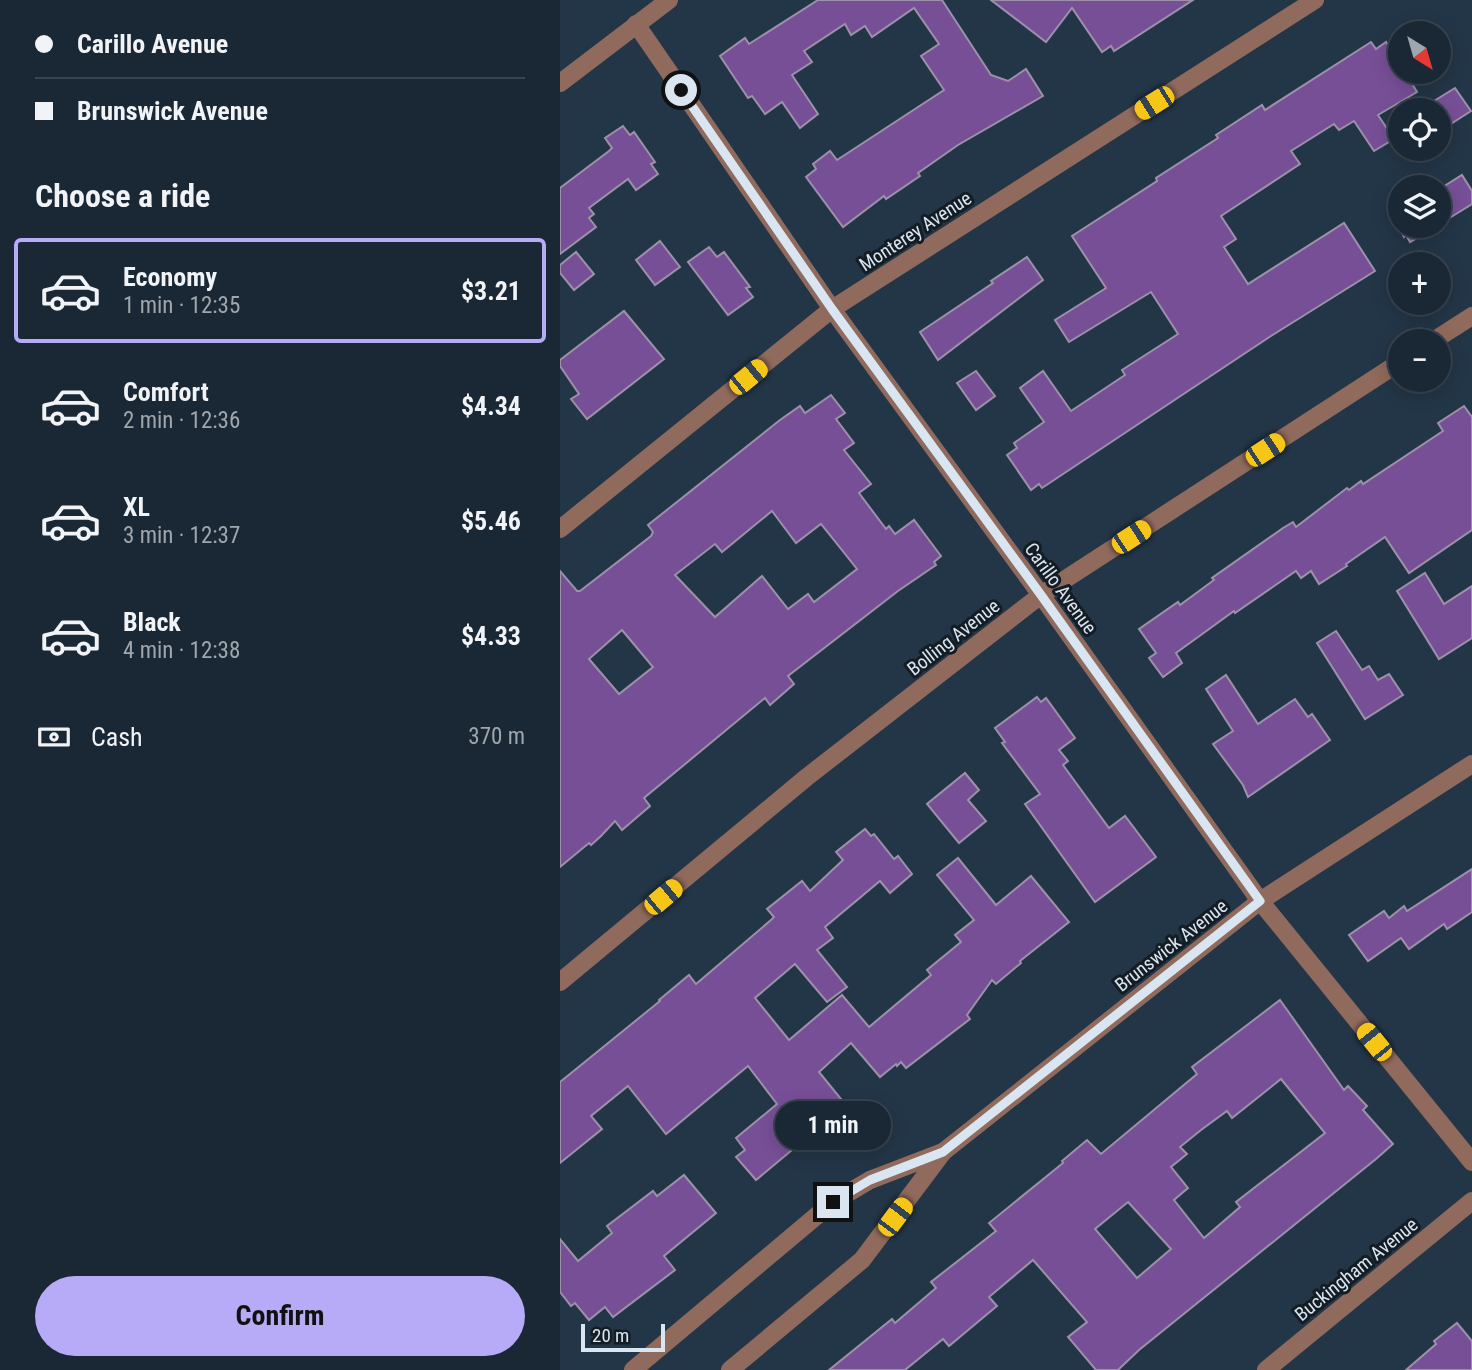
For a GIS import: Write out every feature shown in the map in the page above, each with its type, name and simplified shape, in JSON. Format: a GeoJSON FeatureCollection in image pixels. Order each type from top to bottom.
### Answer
{"type":"FeatureCollection","features":[{"type":"Feature","properties":{"kind":"street"},"geometry":{"type":"LineString","coordinates":[[560,83],[669,0]]}},
{"type":"Feature","properties":{"kind":"street","name":"Monterey Avenue"},"geometry":{"type":"LineString","coordinates":[[560,529],[832,309],[1315,0]]}},
{"type":"Feature","properties":{"kind":"street","name":"Carillo Avenue"},"geometry":{"type":"LineString","coordinates":[[636,24],[832,309],[1260,901],[1472,1162]]}},
{"type":"Feature","properties":{"kind":"street"},"geometry":{"type":"LineString","coordinates":[[1451,329],[1472,316]]}},
{"type":"Feature","properties":{"kind":"street","name":"Bolling Avenue"},"geometry":{"type":"LineString","coordinates":[[560,982],[807,777],[1041,595],[1388,370]]}},
{"type":"Feature","properties":{"kind":"street","name":"Brunswick Avenue"},"geometry":{"type":"LineString","coordinates":[[730,1370],[862,1260],[943,1152],[1260,901],[1472,764]]}},
{"type":"Feature","properties":{"kind":"street","name":"Brunswick Avenue"},"geometry":{"type":"LineString","coordinates":[[633,1370],[833,1202],[870,1180],[943,1152]]}},
{"type":"Feature","properties":{"kind":"street","name":"Buckingham Avenue"},"geometry":{"type":"LineString","coordinates":[[1266,1370],[1472,1201]]}},
{"type":"Feature","properties":{"kind":"building"},"geometry":{"type":"Polygon","coordinates":[[[818,0],[942,0],[991,75],[1008,81],[1026,69],[1043,96],[958,145],[918,173],[920,176],[886,199],[884,196],[843,227],[806,177],[816,169],[813,164],[830,151],[837,160],[944,90],[921,56],[939,44],[914,8],[872,37],[865,26],[851,35],[845,24],[804,51],[812,62],[792,75],[818,114],[800,128],[782,102],[765,114],[752,96],[748,98],[720,56],[745,38],[749,44],[818,0]]]}},
{"type":"Feature","properties":{"kind":"building"},"geometry":{"type":"Polygon","coordinates":[[[991,0],[1193,0],[1114,51],[1111,46],[1102,52],[1072,8],[1046,42],[991,0]]]}},
{"type":"Feature","properties":{"kind":"building"},"geometry":{"type":"Polygon","coordinates":[[[1371,42],[1376,49],[1386,42],[1388,84],[1412,84],[1417,92],[1407,98],[1388,98],[1388,109],[1378,115],[1388,130],[1388,143],[1374,151],[1354,121],[1339,130],[1334,124],[1291,151],[1300,164],[1221,216],[1236,239],[1224,247],[1248,284],[1344,223],[1375,271],[1271,336],[1042,488],[1039,484],[1031,490],[1007,455],[1017,448],[1014,443],[1044,422],[1020,388],[1043,371],[1071,411],[1125,375],[1122,370],[1178,334],[1151,292],[1069,342],[1055,320],[1106,288],[1072,236],[1157,181],[1156,178],[1218,138],[1216,135],[1262,105],[1265,110],[1371,42]]]}},
{"type":"Feature","properties":{"kind":"building"},"geometry":{"type":"Polygon","coordinates":[[[1455,88],[1471,111],[1451,124],[1451,98],[1439,98],[1455,88]]]}},
{"type":"Feature","properties":{"kind":"building"},"geometry":{"type":"Polygon","coordinates":[[[623,126],[630,135],[634,132],[655,162],[651,164],[658,174],[636,190],[628,179],[589,208],[594,214],[589,218],[596,227],[560,254],[560,188],[609,151],[612,148],[605,138],[623,126]]]}},
{"type":"Feature","properties":{"kind":"building"},"geometry":{"type":"Polygon","coordinates":[[[1462,175],[1472,191],[1472,204],[1451,217],[1451,182],[1462,175]]]}},
{"type":"Feature","properties":{"kind":"building"},"geometry":{"type":"Polygon","coordinates":[[[660,241],[680,267],[655,285],[636,260],[660,241]]]}},
{"type":"Feature","properties":{"kind":"building"},"geometry":{"type":"Polygon","coordinates":[[[709,247],[717,257],[724,252],[750,287],[746,288],[753,297],[728,315],[688,262],[709,247]]]}},
{"type":"Feature","properties":{"kind":"building"},"geometry":{"type":"Polygon","coordinates":[[[576,252],[594,274],[574,290],[560,273],[560,265],[576,252]]]}},
{"type":"Feature","properties":{"kind":"building"},"geometry":{"type":"Polygon","coordinates":[[[1027,257],[1043,280],[938,360],[920,332],[1027,257]]]}},
{"type":"Feature","properties":{"kind":"building"},"geometry":{"type":"Polygon","coordinates":[[[624,311],[664,359],[587,419],[571,399],[579,394],[560,366],[560,360],[624,311]]]}},
{"type":"Feature","properties":{"kind":"building"},"geometry":{"type":"Polygon","coordinates":[[[976,371],[995,396],[976,410],[957,383],[976,371]]]}},
{"type":"Feature","properties":{"kind":"building"},"geometry":{"type":"Polygon","coordinates":[[[831,395],[845,413],[836,419],[854,443],[844,450],[871,484],[859,493],[886,529],[889,526],[895,534],[914,520],[941,556],[934,562],[936,565],[788,676],[794,684],[770,705],[765,698],[644,798],[650,806],[622,830],[615,821],[591,845],[589,843],[560,867],[560,571],[577,591],[580,591],[651,536],[653,532],[648,525],[780,420],[800,406],[805,413],[831,395]],[[772,511],[722,552],[715,544],[675,575],[715,617],[762,576],[788,609],[808,594],[814,602],[857,569],[821,524],[796,543],[772,511]],[[622,630],[589,659],[619,694],[653,667],[622,630]]]}},
{"type":"Feature","properties":{"kind":"building"},"geometry":{"type":"Polygon","coordinates":[[[1464,406],[1472,417],[1472,530],[1409,573],[1385,537],[1319,584],[1311,571],[1301,578],[1296,571],[1176,653],[1182,663],[1163,677],[1149,658],[1156,653],[1139,629],[1178,602],[1180,605],[1214,580],[1212,578],[1283,528],[1293,522],[1296,527],[1347,488],[1349,490],[1361,481],[1363,484],[1443,431],[1438,423],[1464,406]]]}},
{"type":"Feature","properties":{"kind":"building"},"geometry":{"type":"Polygon","coordinates":[[[1425,573],[1444,604],[1472,586],[1472,638],[1439,659],[1397,591],[1425,573]]]}},
{"type":"Feature","properties":{"kind":"building"},"geometry":{"type":"Polygon","coordinates":[[[1336,631],[1362,670],[1369,666],[1378,680],[1389,674],[1403,695],[1365,719],[1317,643],[1336,631]]]}},
{"type":"Feature","properties":{"kind":"building"},"geometry":{"type":"Polygon","coordinates":[[[1226,675],[1258,724],[1295,699],[1308,717],[1312,714],[1330,740],[1248,797],[1243,785],[1213,744],[1233,731],[1206,689],[1226,675]]]}},
{"type":"Feature","properties":{"kind":"building"},"geometry":{"type":"Polygon","coordinates":[[[1037,697],[1041,702],[1046,698],[1075,738],[1059,750],[1068,761],[1063,765],[1109,828],[1125,816],[1156,857],[1095,902],[1025,804],[1040,794],[1002,743],[1005,742],[995,728],[1037,697]]]}},
{"type":"Feature","properties":{"kind":"building"},"geometry":{"type":"Polygon","coordinates":[[[965,773],[979,790],[968,800],[986,821],[959,843],[927,804],[965,773]]]}},
{"type":"Feature","properties":{"kind":"building"},"geometry":{"type":"Polygon","coordinates":[[[865,829],[871,836],[874,834],[894,859],[898,856],[912,874],[890,893],[880,881],[825,927],[833,938],[817,950],[847,987],[827,1002],[795,964],[755,998],[789,1040],[842,995],[869,1027],[931,975],[927,970],[961,942],[955,935],[974,920],[937,875],[958,858],[996,905],[1031,876],[1069,922],[996,984],[992,980],[967,1015],[970,1019],[906,1068],[901,1062],[880,1077],[851,1043],[819,1072],[846,1105],[756,1180],[736,1157],[745,1150],[736,1138],[777,1104],[748,1066],[666,1134],[628,1086],[591,1116],[602,1129],[560,1163],[560,1082],[689,975],[696,984],[771,920],[774,917],[767,909],[802,881],[810,891],[843,860],[836,852],[865,829]]]}},
{"type":"Feature","properties":{"kind":"building"},"geometry":{"type":"Polygon","coordinates":[[[1472,869],[1472,912],[1447,929],[1444,924],[1409,949],[1401,938],[1368,961],[1349,935],[1384,911],[1389,918],[1404,906],[1407,911],[1472,869]]]}},
{"type":"Feature","properties":{"kind":"building"},"geometry":{"type":"Polygon","coordinates":[[[1280,1000],[1344,1090],[1348,1086],[1367,1106],[1363,1110],[1393,1144],[1139,1350],[1118,1370],[1096,1370],[1068,1337],[1087,1322],[1033,1260],[989,1297],[997,1306],[949,1346],[943,1339],[905,1370],[829,1370],[892,1319],[895,1323],[936,1288],[931,1282],[996,1231],[989,1223],[1087,1140],[1101,1154],[1197,1074],[1192,1067],[1280,1000]],[[1281,1079],[1232,1118],[1227,1111],[1180,1147],[1187,1154],[1171,1167],[1188,1188],[1174,1200],[1204,1238],[1240,1207],[1236,1202],[1325,1133],[1281,1079]],[[1128,1202],[1095,1229],[1137,1278],[1171,1249],[1128,1202]]]}},
{"type":"Feature","properties":{"kind":"building"},"geometry":{"type":"Polygon","coordinates":[[[684,1175],[716,1213],[664,1256],[675,1270],[613,1317],[605,1307],[589,1320],[575,1303],[571,1306],[560,1292],[560,1239],[578,1261],[612,1233],[607,1226],[653,1191],[657,1196],[684,1175]]]}},
{"type":"Feature","properties":{"kind":"building"},"geometry":{"type":"Polygon","coordinates":[[[1457,1323],[1472,1341],[1472,1370],[1406,1370],[1436,1344],[1434,1341],[1457,1323]]]}},
{"type":"Feature","properties":{"kind":"route"},"geometry":{"type":"LineString","coordinates":[[681,90],[832,309],[1260,901],[943,1152],[870,1180],[833,1202]]}}]}
